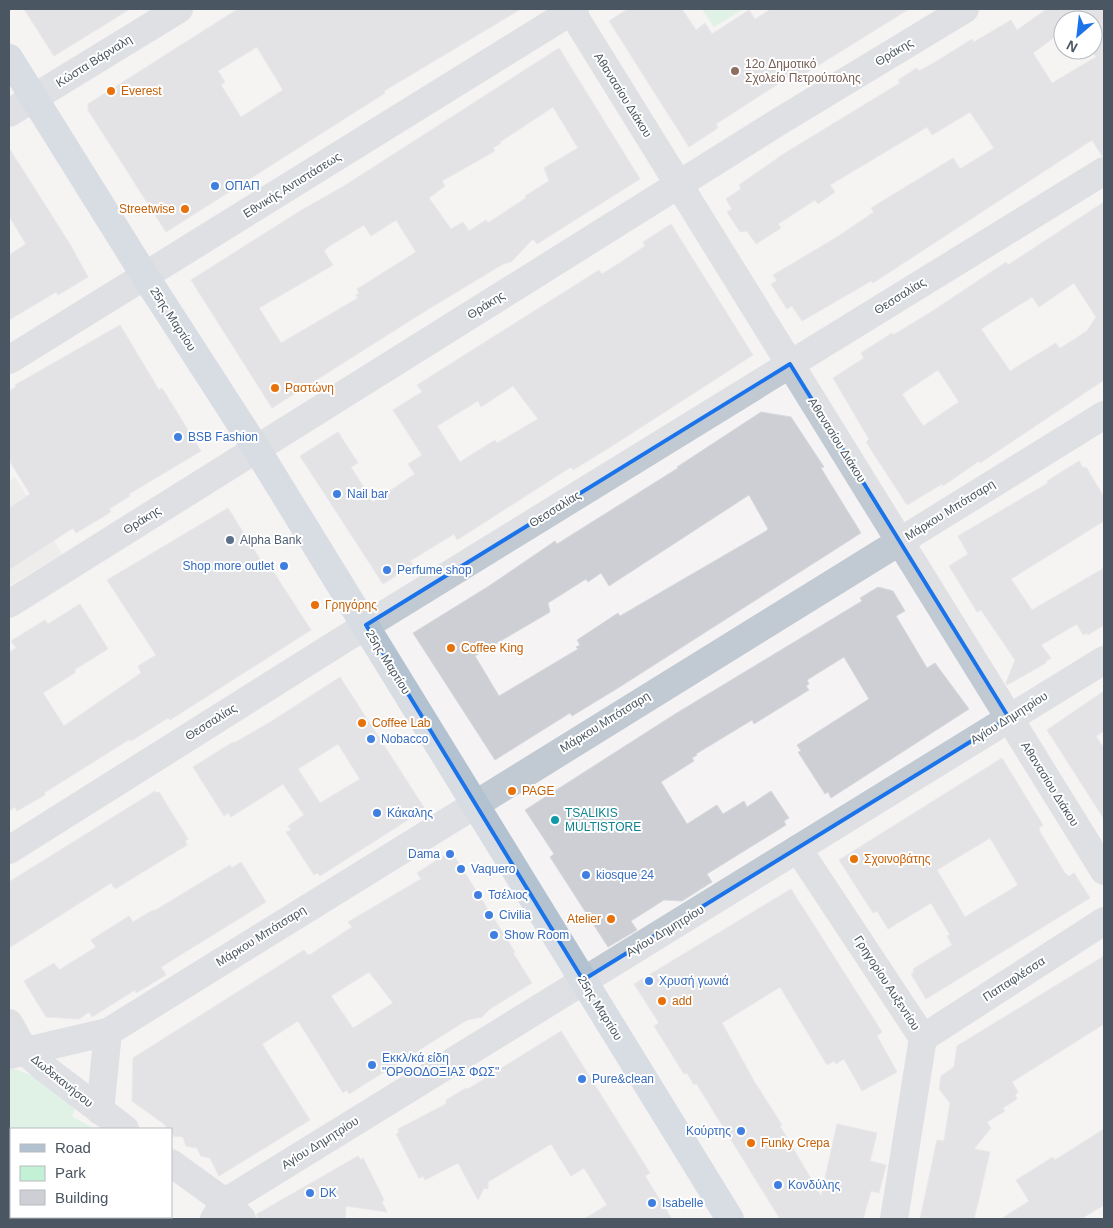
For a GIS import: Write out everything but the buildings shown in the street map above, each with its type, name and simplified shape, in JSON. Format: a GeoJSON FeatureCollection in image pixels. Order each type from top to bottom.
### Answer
{"type":"FeatureCollection","features":[{"type":"Feature","properties":{"kind":"main road","name":"25ης Μαρτίου"},"geometry":{"type":"LineString","coordinates":[[9,58],[145,276],[256,448],[730,1219]]}},
{"type":"Feature","properties":{"kind":"street","name":"Κώστα Βάρναλη"},"geometry":{"type":"LineString","coordinates":[[9,113],[179,9]]}},
{"type":"Feature","properties":{"kind":"street","name":"Θράκης"},"geometry":{"type":"LineString","coordinates":[[9,604],[256,448],[965,9]]}},
{"type":"Feature","properties":{"kind":"street","name":"Αθανασίου Διάκου"},"geometry":{"type":"LineString","coordinates":[[572,10],[1104,871]]}},
{"type":"Feature","properties":{"kind":"street","name":"Εθνικής Αντιστάσεως"},"geometry":{"type":"LineString","coordinates":[[9,360],[572,10]]}},
{"type":"Feature","properties":{"kind":"street","name":"Θεσσαλίας"},"geometry":{"type":"LineString","coordinates":[[9,850],[366,626],[1104,171]]}},
{"type":"Feature","properties":{"kind":"street","name":"Μάρκου Μπότσαρη"},"geometry":{"type":"LineString","coordinates":[[16,1052],[108,1032],[1104,415]]}},
{"type":"Feature","properties":{"kind":"street","name":"Αγίου Δημητρίου"},"geometry":{"type":"LineString","coordinates":[[227,1214],[584,980],[1104,660]]}},
{"type":"Feature","properties":{"kind":"street","name":"Γρηγορίου Αυξεντίου"},"geometry":{"type":"LineString","coordinates":[[798,849],[923,1038],[894,1219]]}},
{"type":"Feature","properties":{"kind":"street","name":"Παπαφλέσσα"},"geometry":{"type":"LineString","coordinates":[[923,1038],[1104,921]]}},
{"type":"Feature","properties":{"kind":"street","name":"Δωδεκανήσου"},"geometry":{"type":"LineString","coordinates":[[9,1023],[16,1052],[124,1128]]}},
{"type":"Feature","properties":{"kind":"street"},"geometry":{"type":"LineString","coordinates":[[100,1111],[108,1032]]}},
{"type":"Feature","properties":{"kind":"street"},"geometry":{"type":"LineString","coordinates":[[172,1164],[227,1214]]}},
{"type":"Feature","properties":{"kind":"highlighted area"},"geometry":{"type":"Polygon","coordinates":[[[790,364],[1009,718],[583,980],[366,625],[790,364]]]}},
{"type":"Feature","properties":{"kind":"shaded area"},"geometry":{"type":"Polygon","coordinates":[[[15,477],[62,554],[9,586],[9,481],[15,477]]]}},
{"type":"Feature","properties":{"kind":"green space"},"geometry":{"type":"Polygon","coordinates":[[[702,9],[743,9],[714,27],[702,9]]]}},
{"type":"Feature","properties":{"kind":"green space"},"geometry":{"type":"Polygon","coordinates":[[[9,1068],[19,1070],[36,1078],[77,1104],[72,1116],[92,1128],[10,1128],[9,1160],[9,1068]]]}},
{"type":"Feature","properties":{"kind":"place","name":"12o Δημοτικό Σχολείο Πετρούπολης"},"geometry":{"type":"Point","coordinates":[735,71]}},
{"type":"Feature","properties":{"kind":"place","name":"Everest"},"geometry":{"type":"Point","coordinates":[111,91]}},
{"type":"Feature","properties":{"kind":"place","name":"ΟΠΑΠ"},"geometry":{"type":"Point","coordinates":[215,186]}},
{"type":"Feature","properties":{"kind":"place","name":"Streetwise"},"geometry":{"type":"Point","coordinates":[185,209]}},
{"type":"Feature","properties":{"kind":"place","name":"Ραστώνη"},"geometry":{"type":"Point","coordinates":[275,388]}},
{"type":"Feature","properties":{"kind":"place","name":"BSB Fashion"},"geometry":{"type":"Point","coordinates":[178,437]}},
{"type":"Feature","properties":{"kind":"place","name":"Nail bar"},"geometry":{"type":"Point","coordinates":[337,494]}},
{"type":"Feature","properties":{"kind":"place","name":"Alpha Bank"},"geometry":{"type":"Point","coordinates":[230,540]}},
{"type":"Feature","properties":{"kind":"place","name":"Shop more outlet"},"geometry":{"type":"Point","coordinates":[284,566]}},
{"type":"Feature","properties":{"kind":"place","name":"Perfume shop"},"geometry":{"type":"Point","coordinates":[387,570]}},
{"type":"Feature","properties":{"kind":"place","name":"Γρηγόρης"},"geometry":{"type":"Point","coordinates":[315,605]}},
{"type":"Feature","properties":{"kind":"place","name":"Coffee King"},"geometry":{"type":"Point","coordinates":[451,648]}},
{"type":"Feature","properties":{"kind":"place","name":"Coffee Lab"},"geometry":{"type":"Point","coordinates":[362,723]}},
{"type":"Feature","properties":{"kind":"place","name":"Nobacco"},"geometry":{"type":"Point","coordinates":[371,739]}},
{"type":"Feature","properties":{"kind":"place","name":"PAGE"},"geometry":{"type":"Point","coordinates":[512,791]}},
{"type":"Feature","properties":{"kind":"place","name":"Κάκαλης"},"geometry":{"type":"Point","coordinates":[377,813]}},
{"type":"Feature","properties":{"kind":"place","name":"TSALIKIS MULTISTORE"},"geometry":{"type":"Point","coordinates":[555,820]}},
{"type":"Feature","properties":{"kind":"place","name":"Dama"},"geometry":{"type":"Point","coordinates":[450,854]}},
{"type":"Feature","properties":{"kind":"place","name":"Σχοινοβάτης"},"geometry":{"type":"Point","coordinates":[854,859]}},
{"type":"Feature","properties":{"kind":"place","name":"Vaquero"},"geometry":{"type":"Point","coordinates":[461,869]}},
{"type":"Feature","properties":{"kind":"place","name":"kiosque 24"},"geometry":{"type":"Point","coordinates":[586,875]}},
{"type":"Feature","properties":{"kind":"place","name":"Τσέλιος"},"geometry":{"type":"Point","coordinates":[478,895]}},
{"type":"Feature","properties":{"kind":"place","name":"Civilia"},"geometry":{"type":"Point","coordinates":[489,915]}},
{"type":"Feature","properties":{"kind":"place","name":"Atelier"},"geometry":{"type":"Point","coordinates":[611,919]}},
{"type":"Feature","properties":{"kind":"place","name":"Show Room"},"geometry":{"type":"Point","coordinates":[494,935]}},
{"type":"Feature","properties":{"kind":"place","name":"Χρυσή γωνιά"},"geometry":{"type":"Point","coordinates":[649,981]}},
{"type":"Feature","properties":{"kind":"place","name":"add"},"geometry":{"type":"Point","coordinates":[662,1001]}},
{"type":"Feature","properties":{"kind":"place","name":"Εκκλ/κά είδη \"ΟΡΘΟΔΟΞΙΑΣ ΦΩΣ\""},"geometry":{"type":"Point","coordinates":[372,1065]}},
{"type":"Feature","properties":{"kind":"place","name":"Pure&clean"},"geometry":{"type":"Point","coordinates":[582,1079]}},
{"type":"Feature","properties":{"kind":"place","name":"Κούρτης"},"geometry":{"type":"Point","coordinates":[741,1131]}},
{"type":"Feature","properties":{"kind":"place","name":"Funky Crepa"},"geometry":{"type":"Point","coordinates":[751,1143]}},
{"type":"Feature","properties":{"kind":"place","name":"Κονδύλης"},"geometry":{"type":"Point","coordinates":[778,1185]}},
{"type":"Feature","properties":{"kind":"place","name":"DK"},"geometry":{"type":"Point","coordinates":[310,1193]}},
{"type":"Feature","properties":{"kind":"place","name":"Isabelle"},"geometry":{"type":"Point","coordinates":[652,1203]}}]}
